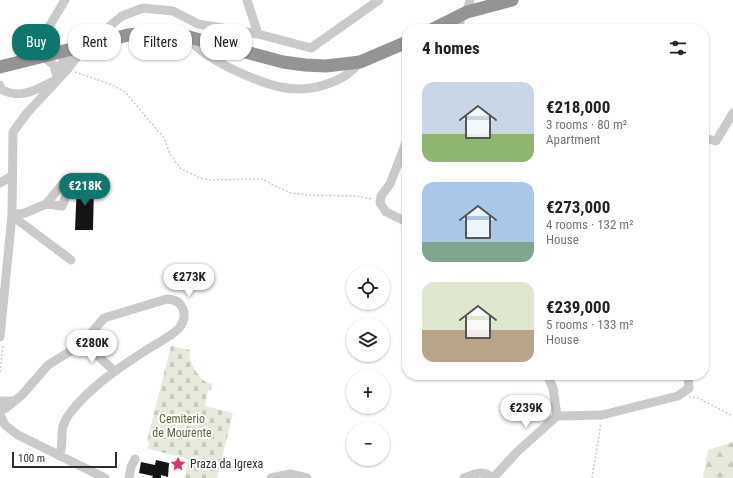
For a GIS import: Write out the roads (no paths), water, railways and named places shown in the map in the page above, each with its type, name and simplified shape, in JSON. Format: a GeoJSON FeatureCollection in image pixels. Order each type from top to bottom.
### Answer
{"type":"FeatureCollection","features":[{"type":"Feature","properties":{"kind":"highway"},"geometry":{"type":"LineString","coordinates":[[441,24],[466,9],[512,0]]}},
{"type":"Feature","properties":{"kind":"highway"},"geometry":{"type":"LineString","coordinates":[[192,38],[283,62],[326,66],[360,62],[402,44]]}},
{"type":"Feature","properties":{"kind":"highway"},"geometry":{"type":"LineString","coordinates":[[60,52],[68,50]]}},
{"type":"Feature","properties":{"kind":"highway"},"geometry":{"type":"LineString","coordinates":[[0,67],[27,60]]}},
{"type":"Feature","properties":{"kind":"street"},"geometry":{"type":"LineString","coordinates":[[65,0],[47,30],[63,51],[68,68]]}},
{"type":"Feature","properties":{"kind":"street"},"geometry":{"type":"LineString","coordinates":[[247,0],[258,34]]}},
{"type":"Feature","properties":{"kind":"street"},"geometry":{"type":"LineString","coordinates":[[112,24],[122,16],[143,8],[173,11],[198,24],[258,34],[310,48],[379,0]]}},
{"type":"Feature","properties":{"kind":"street"},"geometry":{"type":"LineString","coordinates":[[460,24],[466,9]]}},
{"type":"Feature","properties":{"kind":"street"},"geometry":{"type":"LineString","coordinates":[[192,42],[194,46],[215,60],[250,77],[276,87],[300,90],[322,86],[339,79],[352,72],[360,62]]}},
{"type":"Feature","properties":{"kind":"street"},"geometry":{"type":"LineString","coordinates":[[0,85],[1,89],[15,95],[36,90],[56,80],[61,70],[63,51]]}},
{"type":"Feature","properties":{"kind":"street"},"geometry":{"type":"LineString","coordinates":[[47,60],[54,65],[57,70],[56,80]]}},
{"type":"Feature","properties":{"kind":"street"},"geometry":{"type":"LineString","coordinates":[[0,337],[14,215],[12,176],[13,132],[27,113],[74,60]]}},
{"type":"Feature","properties":{"kind":"street"},"geometry":{"type":"LineString","coordinates":[[709,139],[716,141],[733,113]]}},
{"type":"Feature","properties":{"kind":"street"},"geometry":{"type":"LineString","coordinates":[[402,153],[390,184],[381,196],[380,202],[386,212],[402,220]]}},
{"type":"Feature","properties":{"kind":"street"},"geometry":{"type":"LineString","coordinates":[[0,183],[12,176]]}},
{"type":"Feature","properties":{"kind":"street"},"geometry":{"type":"LineString","coordinates":[[46,204],[65,181]]}},
{"type":"Feature","properties":{"kind":"street"},"geometry":{"type":"LineString","coordinates":[[14,215],[46,204],[62,206],[68,191]]}},
{"type":"Feature","properties":{"kind":"street"},"geometry":{"type":"LineString","coordinates":[[14,215],[19,221],[71,260]]}},
{"type":"Feature","properties":{"kind":"street"},"geometry":{"type":"LineString","coordinates":[[0,411],[6,408],[25,392],[48,365],[82,344],[104,318],[167,299],[174,299],[179,302],[183,306],[184,313],[180,328],[114,371],[69,414],[62,429],[62,450],[59,456]]}},
{"type":"Feature","properties":{"kind":"street"},"geometry":{"type":"LineString","coordinates":[[82,344],[90,348],[114,371]]}},
{"type":"Feature","properties":{"kind":"street"},"geometry":{"type":"LineString","coordinates":[[549,380],[553,388],[557,416]]}},
{"type":"Feature","properties":{"kind":"street"},"geometry":{"type":"LineString","coordinates":[[475,473],[482,473],[493,478],[502,467],[557,416],[602,415],[678,396],[689,388],[688,380]]}},
{"type":"Feature","properties":{"kind":"street"},"geometry":{"type":"LineString","coordinates":[[0,401],[14,401]]}},
{"type":"Feature","properties":{"kind":"street"},"geometry":{"type":"LineString","coordinates":[[0,415],[5,425],[18,435],[105,478]]}},
{"type":"Feature","properties":{"kind":"street"},"geometry":{"type":"LineString","coordinates":[[129,478],[135,459]]}},
{"type":"Feature","properties":{"kind":"street"},"geometry":{"type":"LineString","coordinates":[[464,478],[475,473],[502,467]]}},
{"type":"Feature","properties":{"kind":"street"},"geometry":{"type":"LineString","coordinates":[[271,478],[290,474],[307,478]]}},
{"type":"Feature","properties":{"kind":"place","name":"Praza da Igrexa"},"geometry":{"type":"Point","coordinates":[178,464]}},
{"type":"Feature","properties":{"kind":"park label","name":"Cemiterio de Mourente"},"geometry":{"type":"Point","coordinates":[182,426]}}]}
